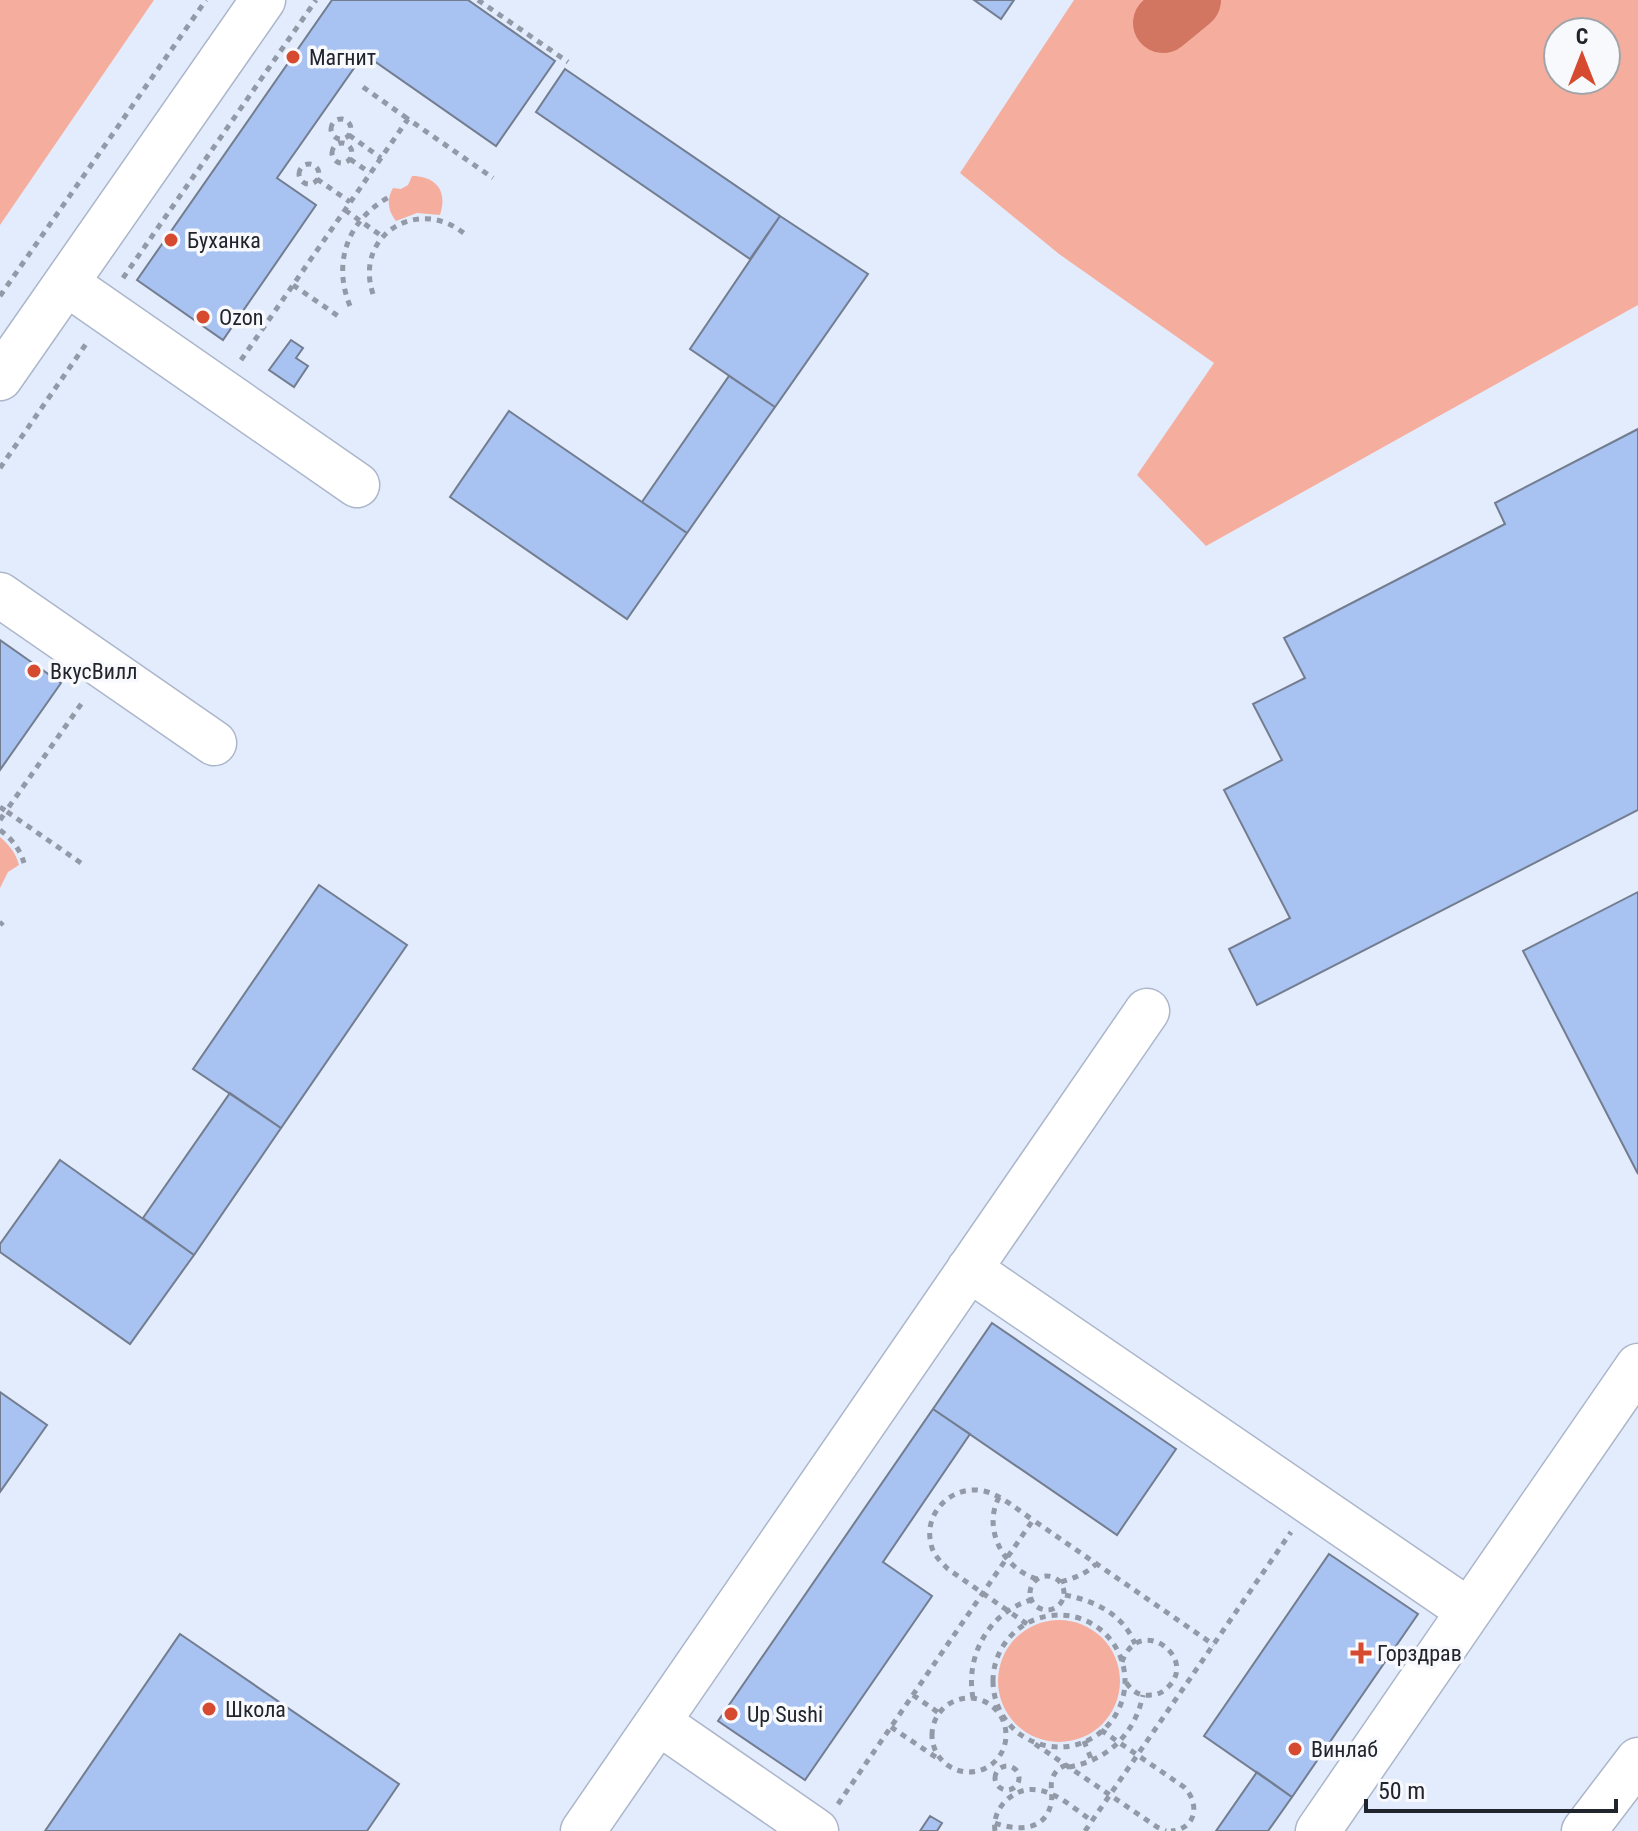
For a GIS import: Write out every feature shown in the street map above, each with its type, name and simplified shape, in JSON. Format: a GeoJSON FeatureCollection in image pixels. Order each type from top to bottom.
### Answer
{"type":"FeatureCollection","features":[{"type":"Feature","properties":{"kind":"street"},"geometry":{"type":"LineString","coordinates":[[0,378],[263,0]]}},
{"type":"Feature","properties":{"kind":"street"},"geometry":{"type":"LineString","coordinates":[[66,283],[357,485]]}},
{"type":"Feature","properties":{"kind":"street"},"geometry":{"type":"LineString","coordinates":[[0,595],[214,743]]}},
{"type":"Feature","properties":{"kind":"street"},"geometry":{"type":"LineString","coordinates":[[583,1831],[1147,1011]]}},
{"type":"Feature","properties":{"kind":"street"},"geometry":{"type":"LineString","coordinates":[[969,1269],[1469,1611]]}},
{"type":"Feature","properties":{"kind":"street"},"geometry":{"type":"LineString","coordinates":[[1318,1831],[1638,1366]]}},
{"type":"Feature","properties":{"kind":"street"},"geometry":{"type":"LineString","coordinates":[[658,1722],[824,1822]]}},
{"type":"Feature","properties":{"kind":"street"},"geometry":{"type":"LineString","coordinates":[[1584,1831],[1638,1760]]}},
{"type":"Feature","properties":{"kind":"path"},"geometry":{"type":"LineString","coordinates":[[0,296],[206,0]]}},
{"type":"Feature","properties":{"kind":"path"},"geometry":{"type":"LineString","coordinates":[[0,468],[316,0]]}},
{"type":"Feature","properties":{"kind":"path"},"geometry":{"type":"LineString","coordinates":[[478,0],[568,62]]}},
{"type":"Feature","properties":{"kind":"path"},"geometry":{"type":"LineString","coordinates":[[363,87],[493,178]]}},
{"type":"Feature","properties":{"kind":"path"},"geometry":{"type":"LineString","coordinates":[[220,390],[408,119]]}},
{"type":"Feature","properties":{"kind":"path"},"geometry":{"type":"LineString","coordinates":[[336,120],[348,121],[351,127],[349,135],[339,139],[333,136],[331,124],[336,120]]}},
{"type":"Feature","properties":{"kind":"path"},"geometry":{"type":"LineString","coordinates":[[349,135],[381,158]]}},
{"type":"Feature","properties":{"kind":"path"},"geometry":{"type":"LineString","coordinates":[[337,144],[349,145],[352,151],[350,159],[340,163],[334,160],[333,148],[337,144]]}},
{"type":"Feature","properties":{"kind":"path"},"geometry":{"type":"LineString","coordinates":[[350,159],[370,173]]}},
{"type":"Feature","properties":{"kind":"path"},"geometry":{"type":"LineString","coordinates":[[317,179],[350,202]]}},
{"type":"Feature","properties":{"kind":"path"},"geometry":{"type":"LineString","coordinates":[[350,306],[343,280],[345,249],[360,221],[389,197]]}},
{"type":"Feature","properties":{"kind":"path"},"geometry":{"type":"LineString","coordinates":[[345,210],[383,237]]}},
{"type":"Feature","properties":{"kind":"path"},"geometry":{"type":"LineString","coordinates":[[373,294],[369,269],[372,256],[383,237],[399,224],[429,217],[444,221],[466,235]]}},
{"type":"Feature","properties":{"kind":"path"},"geometry":{"type":"LineString","coordinates":[[293,285],[341,318]]}},
{"type":"Feature","properties":{"kind":"path"},"geometry":{"type":"LineString","coordinates":[[0,820],[106,668]]}},
{"type":"Feature","properties":{"kind":"path"},"geometry":{"type":"LineString","coordinates":[[0,807],[81,863]]}},
{"type":"Feature","properties":{"kind":"path"},"geometry":{"type":"LineString","coordinates":[[0,830],[14,842],[24,863]]}},
{"type":"Feature","properties":{"kind":"path"},"geometry":{"type":"LineString","coordinates":[[1027,1624],[937,1559],[929,1530],[933,1515],[942,1502],[954,1494],[969,1490],[985,1491],[999,1497],[1214,1645]]}},
{"type":"Feature","properties":{"kind":"path"},"geometry":{"type":"LineString","coordinates":[[999,1497],[994,1519],[995,1536],[1002,1552],[1012,1566],[1037,1579]]}},
{"type":"Feature","properties":{"kind":"path"},"geometry":{"type":"LineString","coordinates":[[1085,1831],[1311,1503]]}},
{"type":"Feature","properties":{"kind":"path"},"geometry":{"type":"LineString","coordinates":[[824,1822],[1033,1520]]}},
{"type":"Feature","properties":{"kind":"path"},"geometry":{"type":"LineString","coordinates":[[1060,1582],[1076,1577],[1096,1564]]}},
{"type":"Feature","properties":{"kind":"path"},"geometry":{"type":"LineString","coordinates":[[1047,1576],[1060,1582],[1065,1595],[1062,1602],[1056,1609],[1038,1609],[1029,1593],[1032,1584],[1047,1576]]}},
{"type":"Feature","properties":{"kind":"path"},"geometry":{"type":"LineString","coordinates":[[1065,1595],[1083,1598],[1102,1607],[1119,1620],[1135,1644]]}},
{"type":"Feature","properties":{"kind":"path"},"geometry":{"type":"LineString","coordinates":[[973,1698],[972,1666],[978,1646],[989,1628],[1008,1610],[1031,1600]]}},
{"type":"Feature","properties":{"kind":"path"},"geometry":{"type":"LineString","coordinates":[[891,1727],[959,1771],[972,1772],[985,1768],[1003,1750],[1006,1737],[993,1691],[993,1673],[998,1654],[1008,1638],[1039,1617],[1076,1617],[1093,1625],[1108,1636],[1118,1652],[1124,1680],[1119,1707],[1109,1723],[1084,1741],[1060,1746],[1041,1744],[1024,1737]]}},
{"type":"Feature","properties":{"kind":"path"},"geometry":{"type":"LineString","coordinates":[[1121,1663],[1135,1644],[1152,1640],[1171,1651],[1175,1661],[1173,1682],[1156,1695],[1135,1692],[1124,1680]]}},
{"type":"Feature","properties":{"kind":"path"},"geometry":{"type":"LineString","coordinates":[[913,1695],[939,1713]]}},
{"type":"Feature","properties":{"kind":"path"},"geometry":{"type":"LineString","coordinates":[[995,1823],[1023,1830],[1035,1828],[1043,1822],[1048,1816],[1051,1787],[1057,1770],[1092,1761],[1112,1750],[1137,1717],[1143,1695]]}},
{"type":"Feature","properties":{"kind":"path"},"geometry":{"type":"LineString","coordinates":[[947,1765],[932,1744],[931,1731],[935,1719],[953,1701],[973,1698],[990,1704],[1024,1737],[1157,1827],[1178,1831],[1187,1825],[1195,1806],[1192,1795],[1101,1730]]}},
{"type":"Feature","properties":{"kind":"path"},"geometry":{"type":"LineString","coordinates":[[1084,1741],[1092,1761]]}},
{"type":"Feature","properties":{"kind":"path"},"geometry":{"type":"LineString","coordinates":[[995,1761],[1000,1768]]}},
{"type":"Feature","properties":{"kind":"path"},"geometry":{"type":"LineString","coordinates":[[995,1831],[997,1812],[1015,1790],[1018,1782],[1014,1769],[1007,1766],[995,1774],[999,1787],[1006,1790],[1015,1790],[1029,1789],[1043,1790],[1092,1821]]}},
{"type":"Feature","properties":{"kind":"shaded area"},"geometry":{"type":"Polygon","coordinates":[[[0,0],[154,0],[0,225],[0,0]]]}},
{"type":"Feature","properties":{"kind":"shaded area"},"geometry":{"type":"Polygon","coordinates":[[[1074,0],[1638,0],[1638,305],[1206,546],[1137,475],[1214,363],[1059,254],[960,173],[1074,0]]]}},
{"type":"Feature","properties":{"kind":"shaded area"},"geometry":{"type":"Polygon","coordinates":[[[412,176],[428,179],[438,186],[442,199],[440,215],[417,213],[396,221],[391,213],[389,197],[393,188],[401,189],[408,185],[412,176]]]}},
{"type":"Feature","properties":{"kind":"shaded area"},"geometry":{"type":"Polygon","coordinates":[[[0,837],[12,850],[19,865],[8,872],[0,888],[0,837]]]}},
{"type":"Feature","properties":{"kind":"shaded area"},"geometry":{"type":"Polygon","coordinates":[[[1059,1620],[1082,1625],[1102,1638],[1115,1658],[1120,1681],[1115,1704],[1102,1724],[1082,1737],[1059,1742],[1036,1737],[1016,1724],[1003,1704],[998,1681],[1003,1658],[1016,1638],[1036,1625],[1059,1620]]]}},
{"type":"Feature","properties":{"kind":"building"},"geometry":{"type":"Polygon","coordinates":[[[332,0],[468,0],[555,61],[496,146],[364,54],[277,178],[316,205],[223,340],[137,280],[332,0]]]}},
{"type":"Feature","properties":{"kind":"building"},"geometry":{"type":"Polygon","coordinates":[[[974,0],[1014,0],[1001,19],[974,0]]]}},
{"type":"Feature","properties":{"kind":"building"},"geometry":{"type":"Polygon","coordinates":[[[565,69],[780,216],[750,259],[536,112],[565,69]]]}},
{"type":"Feature","properties":{"kind":"building"},"geometry":{"type":"Polygon","coordinates":[[[780,216],[868,274],[775,407],[690,349],[780,216]]]}},
{"type":"Feature","properties":{"kind":"building"},"geometry":{"type":"Polygon","coordinates":[[[291,340],[303,348],[296,358],[308,366],[294,387],[269,370],[291,340]]]}},
{"type":"Feature","properties":{"kind":"building"},"geometry":{"type":"Polygon","coordinates":[[[729,376],[775,407],[687,533],[642,502],[729,376]]]}},
{"type":"Feature","properties":{"kind":"building"},"geometry":{"type":"Polygon","coordinates":[[[509,411],[687,533],[627,619],[450,497],[509,411]]]}},
{"type":"Feature","properties":{"kind":"building"},"geometry":{"type":"Polygon","coordinates":[[[1638,429],[1638,810],[1257,1005],[1229,949],[1290,918],[1224,790],[1282,760],[1253,704],[1305,678],[1284,638],[1505,524],[1495,503],[1638,429]]]}},
{"type":"Feature","properties":{"kind":"building"},"geometry":{"type":"Polygon","coordinates":[[[0,640],[61,683],[0,770],[0,640]]]}},
{"type":"Feature","properties":{"kind":"building"},"geometry":{"type":"Polygon","coordinates":[[[319,885],[407,945],[281,1128],[193,1069],[319,885]]]}},
{"type":"Feature","properties":{"kind":"building"},"geometry":{"type":"Polygon","coordinates":[[[1638,892],[1638,1174],[1523,951],[1638,892]]]}},
{"type":"Feature","properties":{"kind":"building"},"geometry":{"type":"Polygon","coordinates":[[[230,1093],[281,1128],[194,1255],[143,1218],[230,1093]]]}},
{"type":"Feature","properties":{"kind":"building"},"geometry":{"type":"Polygon","coordinates":[[[60,1160],[194,1255],[130,1344],[0,1252],[0,1244],[60,1160]]]}},
{"type":"Feature","properties":{"kind":"building"},"geometry":{"type":"Polygon","coordinates":[[[992,1323],[1176,1449],[1117,1535],[933,1409],[992,1323]]]}},
{"type":"Feature","properties":{"kind":"building"},"geometry":{"type":"Polygon","coordinates":[[[0,1392],[47,1425],[0,1492],[0,1392]]]}},
{"type":"Feature","properties":{"kind":"building"},"geometry":{"type":"Polygon","coordinates":[[[933,1409],[970,1434],[883,1562],[932,1596],[805,1780],[718,1721],[933,1409]]]}},
{"type":"Feature","properties":{"kind":"building"},"geometry":{"type":"Polygon","coordinates":[[[1329,1554],[1418,1614],[1292,1797],[1204,1736],[1329,1554]]]}},
{"type":"Feature","properties":{"kind":"building","name":"Школа"},"geometry":{"type":"Polygon","coordinates":[[[180,1634],[399,1784],[367,1831],[45,1831],[180,1634]]]}},
{"type":"Feature","properties":{"kind":"building"},"geometry":{"type":"Polygon","coordinates":[[[1257,1772],[1292,1797],[1268,1831],[1216,1831],[1257,1772]]]}},
{"type":"Feature","properties":{"kind":"building"},"geometry":{"type":"Polygon","coordinates":[[[930,1816],[942,1823],[937,1831],[920,1831],[930,1816]]]}},
{"type":"Feature","properties":{"kind":"waterway"},"geometry":{"type":"LineString","coordinates":[[1163,23],[1191,0]]}},
{"type":"Feature","properties":{"kind":"place","name":"Магнит"},"geometry":{"type":"Point","coordinates":[293,57]}},
{"type":"Feature","properties":{"kind":"place","name":"Буханка"},"geometry":{"type":"Point","coordinates":[171,240]}},
{"type":"Feature","properties":{"kind":"place","name":"Ozon"},"geometry":{"type":"Point","coordinates":[203,317]}},
{"type":"Feature","properties":{"kind":"place","name":"ВкусВилл"},"geometry":{"type":"Point","coordinates":[34,671]}},
{"type":"Feature","properties":{"kind":"place","name":"Горздрав"},"geometry":{"type":"Point","coordinates":[1361,1653]}},
{"type":"Feature","properties":{"kind":"place","name":"Школа"},"geometry":{"type":"Point","coordinates":[209,1709]}},
{"type":"Feature","properties":{"kind":"place","name":"Up Sushi"},"geometry":{"type":"Point","coordinates":[731,1714]}},
{"type":"Feature","properties":{"kind":"place","name":"Винлаб"},"geometry":{"type":"Point","coordinates":[1295,1749]}}]}
